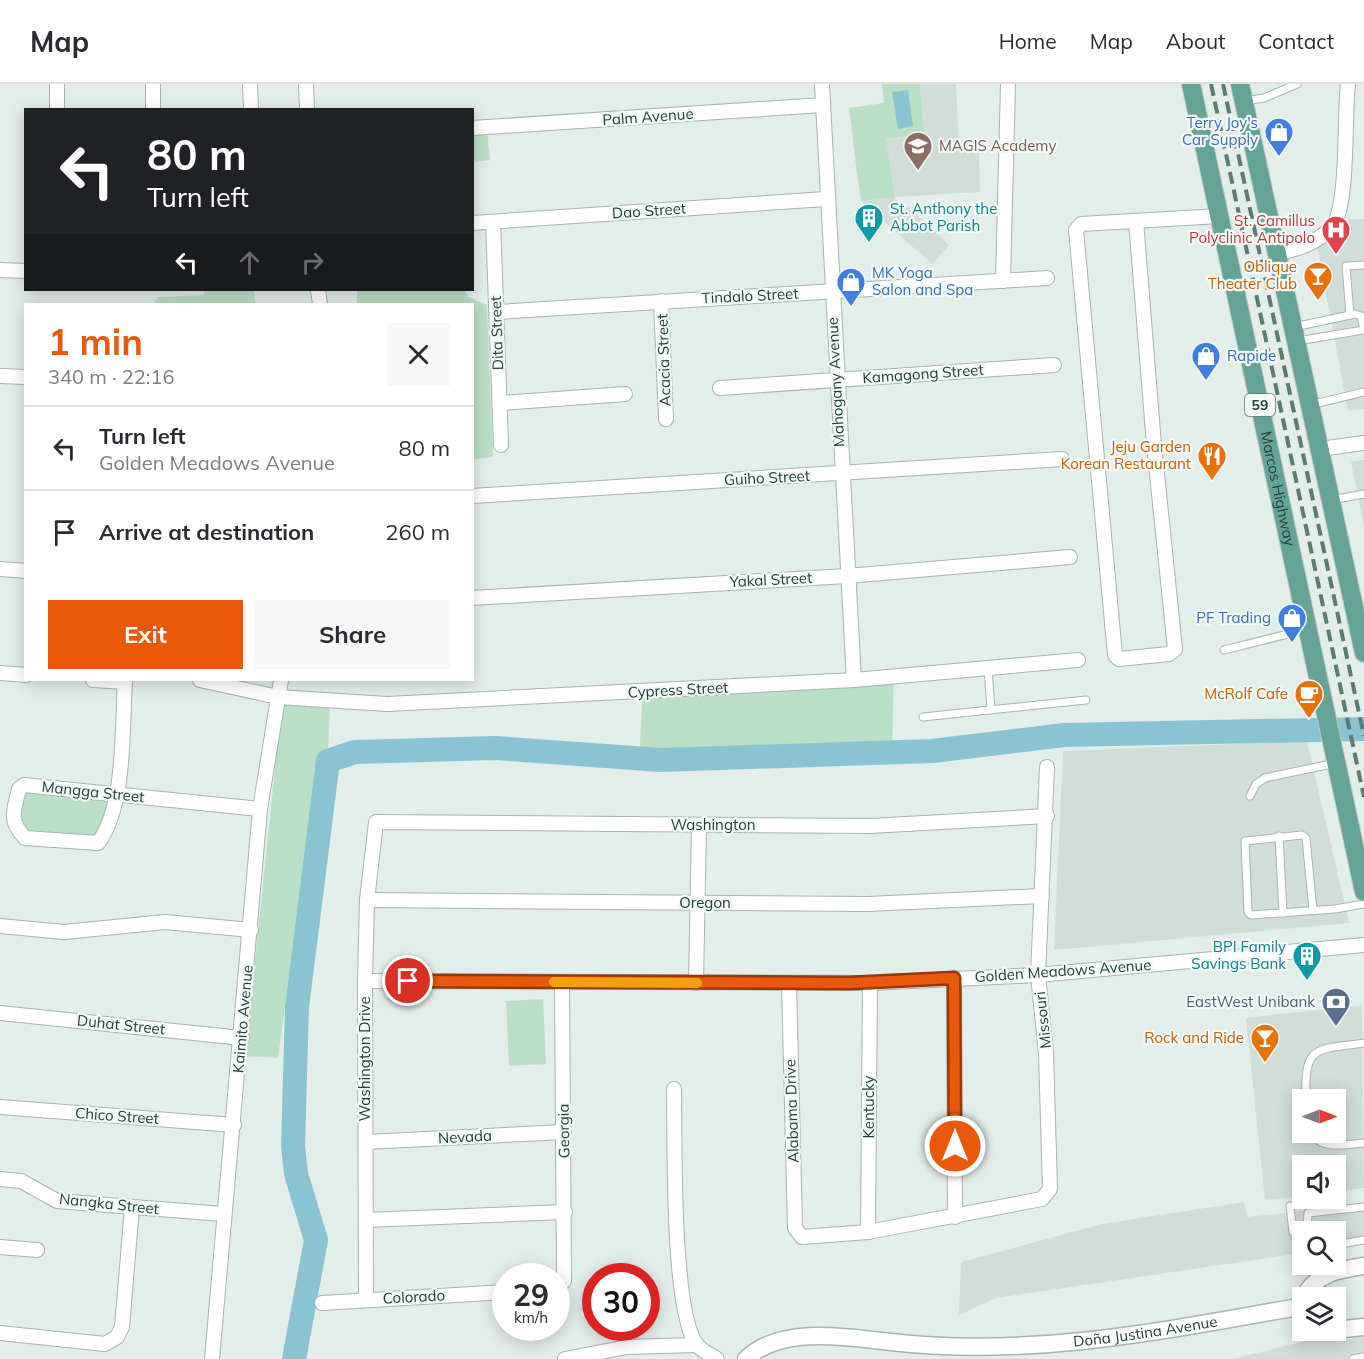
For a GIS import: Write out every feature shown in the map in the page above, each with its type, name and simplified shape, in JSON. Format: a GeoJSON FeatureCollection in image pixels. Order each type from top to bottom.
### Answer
{"type":"FeatureCollection","features":[{"type":"Feature","properties":{"kind":"main road","name":"Marcos Highway"},"geometry":{"type":"LineString","coordinates":[[1191,84],[1364,892]]}},
{"type":"Feature","properties":{"kind":"main road"},"geometry":{"type":"LineString","coordinates":[[1242,93],[1331,500],[1354,593],[1364,653]]}},
{"type":"Feature","properties":{"kind":"street"},"geometry":{"type":"LineString","coordinates":[[57,84],[57,108]]}},
{"type":"Feature","properties":{"kind":"street"},"geometry":{"type":"LineString","coordinates":[[153,84],[153,108]]}},
{"type":"Feature","properties":{"kind":"street"},"geometry":{"type":"LineString","coordinates":[[250,84],[251,108]]}},
{"type":"Feature","properties":{"kind":"street"},"geometry":{"type":"LineString","coordinates":[[306,84],[307,108]]}},
{"type":"Feature","properties":{"kind":"street","name":"Mahogany Avenue"},"geometry":{"type":"LineString","coordinates":[[822,84],[826,199],[854,680]]}},
{"type":"Feature","properties":{"kind":"street"},"geometry":{"type":"LineString","coordinates":[[1004,281],[1008,84]]}},
{"type":"Feature","properties":{"kind":"street"},"geometry":{"type":"LineString","coordinates":[[1278,254],[1314,242],[1333,225],[1342,206],[1348,84]]}},
{"type":"Feature","properties":{"kind":"street","name":"Palm Avenue"},"geometry":{"type":"LineString","coordinates":[[474,128],[823,105]]}},
{"type":"Feature","properties":{"kind":"street","name":"Dao Street"},"geometry":{"type":"LineString","coordinates":[[474,223],[826,199]]}},
{"type":"Feature","properties":{"kind":"street"},"geometry":{"type":"LineString","coordinates":[[1136,221],[1154,445],[1175,649],[1169,654],[1119,659],[1114,655],[1076,230],[1081,224],[1220,216]]}},
{"type":"Feature","properties":{"kind":"street","name":"Dita Street"},"geometry":{"type":"LineString","coordinates":[[493,222],[501,445]]}},
{"type":"Feature","properties":{"kind":"street"},"geometry":{"type":"LineString","coordinates":[[0,270],[24,271]]}},
{"type":"Feature","properties":{"kind":"street","name":"Tindalo Street"},"geometry":{"type":"LineString","coordinates":[[497,312],[1047,278]]}},
{"type":"Feature","properties":{"kind":"street","name":"Acacia Street"},"geometry":{"type":"LineString","coordinates":[[661,301],[666,419]]}},
{"type":"Feature","properties":{"kind":"street","name":"Kamagong Street"},"geometry":{"type":"LineString","coordinates":[[720,388],[1054,365]]}},
{"type":"Feature","properties":{"kind":"street"},"geometry":{"type":"LineString","coordinates":[[0,376],[24,377]]}},
{"type":"Feature","properties":{"kind":"street"},"geometry":{"type":"LineString","coordinates":[[500,403],[624,394]]}},
{"type":"Feature","properties":{"kind":"street"},"geometry":{"type":"LineString","coordinates":[[1320,449],[1364,443]]}},
{"type":"Feature","properties":{"kind":"street","name":"Guiho Street"},"geometry":{"type":"LineString","coordinates":[[474,496],[1062,459]]}},
{"type":"Feature","properties":{"kind":"street","name":"Yakal Street"},"geometry":{"type":"LineString","coordinates":[[474,598],[847,576],[1070,557]]}},
{"type":"Feature","properties":{"kind":"street"},"geometry":{"type":"LineString","coordinates":[[0,569],[24,571]]}},
{"type":"Feature","properties":{"kind":"street","name":"Cypress Street"},"geometry":{"type":"LineString","coordinates":[[205,681],[278,697],[387,704],[854,680],[1078,660]]}},
{"type":"Feature","properties":{"kind":"street"},"geometry":{"type":"LineString","coordinates":[[0,673],[24,675]]}},
{"type":"Feature","properties":{"kind":"street"},"geometry":{"type":"LineString","coordinates":[[117,794],[125,681]]}},
{"type":"Feature","properties":{"kind":"street","name":"Kaimito Avenue"},"geometry":{"type":"LineString","coordinates":[[212,1359],[223,1214],[242,1038],[260,809],[281,681]]}},
{"type":"Feature","properties":{"kind":"street","name":"Missouri"},"geometry":{"type":"LineString","coordinates":[[955,1217],[1042,1199],[1050,1189],[1046,1053],[1038,975],[1047,816],[1047,767]]}},
{"type":"Feature","properties":{"kind":"street","name":"Mangga Street"},"geometry":{"type":"LineString","coordinates":[[117,794],[105,834],[98,843],[25,838],[15,828],[12,819],[19,789],[24,785],[117,794],[260,809]]}},
{"type":"Feature","properties":{"kind":"street","name":"Washington"},"geometry":{"type":"LineString","coordinates":[[379,821],[870,826],[1047,816]]}},
{"type":"Feature","properties":{"kind":"street","name":"Washington Drive"},"geometry":{"type":"LineString","coordinates":[[366,1300],[364,981],[367,900],[375,825],[379,821]]}},
{"type":"Feature","properties":{"kind":"street"},"geometry":{"type":"LineString","coordinates":[[696,983],[699,825]]}},
{"type":"Feature","properties":{"kind":"street","name":"Oregon"},"geometry":{"type":"LineString","coordinates":[[367,900],[868,904],[1042,896]]}},
{"type":"Feature","properties":{"kind":"street"},"geometry":{"type":"LineString","coordinates":[[0,926],[64,932],[165,922],[251,930]]}},
{"type":"Feature","properties":{"kind":"street","name":"Golden Meadows Avenue"},"geometry":{"type":"LineString","coordinates":[[364,981],[870,983],[1038,975],[1364,945]]}},
{"type":"Feature","properties":{"kind":"street"},"geometry":{"type":"LineString","coordinates":[[868,1232],[955,1217],[954,978]]}},
{"type":"Feature","properties":{"kind":"street","name":"Georgia"},"geometry":{"type":"LineString","coordinates":[[562,982],[565,1212],[562,1263]]}},
{"type":"Feature","properties":{"kind":"street","name":"Alabama Drive"},"geometry":{"type":"LineString","coordinates":[[789,983],[795,1227],[802,1237],[868,1232]]}},
{"type":"Feature","properties":{"kind":"street","name":"Kentucky"},"geometry":{"type":"LineString","coordinates":[[868,1232],[870,983]]}},
{"type":"Feature","properties":{"kind":"street","name":"Duhat Street"},"geometry":{"type":"LineString","coordinates":[[0,1013],[242,1038]]}},
{"type":"Feature","properties":{"kind":"street"},"geometry":{"type":"LineString","coordinates":[[674,1089],[678,1271],[686,1316],[696,1345]]}},
{"type":"Feature","properties":{"kind":"street","name":"Chico Street"},"geometry":{"type":"LineString","coordinates":[[0,1107],[234,1125]]}},
{"type":"Feature","properties":{"kind":"street","name":"Nevada"},"geometry":{"type":"LineString","coordinates":[[366,1142],[564,1132]]}},
{"type":"Feature","properties":{"kind":"street","name":"Nangka Street"},"geometry":{"type":"LineString","coordinates":[[0,1179],[21,1181],[57,1201],[223,1214]]}},
{"type":"Feature","properties":{"kind":"street"},"geometry":{"type":"LineString","coordinates":[[0,1333],[105,1344],[117,1337],[122,1328],[132,1208]]}},
{"type":"Feature","properties":{"kind":"street"},"geometry":{"type":"LineString","coordinates":[[366,1220],[565,1212]]}},
{"type":"Feature","properties":{"kind":"street"},"geometry":{"type":"LineString","coordinates":[[0,1247],[37,1250]]}},
{"type":"Feature","properties":{"kind":"street","name":"Doña Justina Avenue"},"geometry":{"type":"LineString","coordinates":[[1309,1287],[1326,1274],[1364,1266]]}},
{"type":"Feature","properties":{"kind":"street","name":"Colorado"},"geometry":{"type":"LineString","coordinates":[[322,1303],[492,1293]]}},
{"type":"Feature","properties":{"kind":"street","name":"Doña Justina Avenue"},"geometry":{"type":"LineString","coordinates":[[746,1359],[772,1344],[806,1336],[836,1336],[905,1344],[1002,1348],[1046,1346],[1292,1305]]}},
{"type":"Feature","properties":{"kind":"street"},"geometry":{"type":"LineString","coordinates":[[1346,1329],[1364,1328]]}},
{"type":"Feature","properties":{"kind":"street"},"geometry":{"type":"LineString","coordinates":[[565,1359],[588,1357],[627,1347],[696,1345],[717,1359]]}},
{"type":"Feature","properties":{"kind":"lane"},"geometry":{"type":"LineString","coordinates":[[1242,93],[1264,98],[1297,84]]}},
{"type":"Feature","properties":{"kind":"lane"},"geometry":{"type":"LineString","coordinates":[[1350,315],[1346,266],[1364,265]]}},
{"type":"Feature","properties":{"kind":"lane"},"geometry":{"type":"LineString","coordinates":[[1350,315],[1361,316],[1364,330],[1296,334],[1350,315]]}},
{"type":"Feature","properties":{"kind":"lane"},"geometry":{"type":"LineString","coordinates":[[1310,405],[1364,392]]}},
{"type":"Feature","properties":{"kind":"lane"},"geometry":{"type":"LineString","coordinates":[[1331,500],[1364,494]]}},
{"type":"Feature","properties":{"kind":"lane"},"geometry":{"type":"LineString","coordinates":[[1224,650],[1308,629]]}},
{"type":"Feature","properties":{"kind":"lane"},"geometry":{"type":"LineString","coordinates":[[988,668],[991,710]]}},
{"type":"Feature","properties":{"kind":"lane"},"geometry":{"type":"LineString","coordinates":[[923,717],[1086,700]]}},
{"type":"Feature","properties":{"kind":"lane"},"geometry":{"type":"LineString","coordinates":[[1250,796],[1256,784],[1265,778],[1334,755]]}},
{"type":"Feature","properties":{"kind":"lane"},"geometry":{"type":"LineString","coordinates":[[1313,910],[1306,838],[1302,835],[1279,836],[1245,841],[1248,912],[1256,916],[1313,910],[1364,904]]}},
{"type":"Feature","properties":{"kind":"lane"},"geometry":{"type":"LineString","coordinates":[[1279,836],[1283,913]]}},
{"type":"Feature","properties":{"kind":"lane"},"geometry":{"type":"LineString","coordinates":[[1306,1089],[1305,1069],[1311,1057],[1319,1050],[1364,1043]]}},
{"type":"Feature","properties":{"kind":"lane"},"geometry":{"type":"LineString","coordinates":[[1321,1143],[1328,1145],[1364,1143]]}},
{"type":"Feature","properties":{"kind":"lane"},"geometry":{"type":"LineString","coordinates":[[1290,1206],[1292,1223]]}},
{"type":"Feature","properties":{"kind":"lane"},"geometry":{"type":"LineString","coordinates":[[1307,1221],[1308,1213],[1364,1207]]}},
{"type":"Feature","properties":{"kind":"lane"},"geometry":{"type":"LineString","coordinates":[[1346,1243],[1364,1240]]}},
{"type":"Feature","properties":{"kind":"lane"},"geometry":{"type":"LineString","coordinates":[[1353,1359],[1364,1357]]}},
{"type":"Feature","properties":{"kind":"shaded area","name":"MAGIS Academy"},"geometry":{"type":"Polygon","coordinates":[[[920,84],[956,84],[959,150],[979,150],[980,192],[895,197],[896,204],[905,204],[949,245],[932,264],[861,201],[853,144],[924,134],[920,84]]]}},
{"type":"Feature","properties":{"kind":"shaded area"},"geometry":{"type":"Polygon","coordinates":[[[1349,219],[1364,219],[1364,409],[1348,411],[1317,245],[1349,219]]]}},
{"type":"Feature","properties":{"kind":"shaded area"},"geometry":{"type":"Polygon","coordinates":[[[1364,460],[1364,526],[1351,462],[1364,460]]]}},
{"type":"Feature","properties":{"kind":"shaded area"},"geometry":{"type":"Polygon","coordinates":[[[1307,741],[1349,923],[1054,950],[1063,751],[1307,741]]]}},
{"type":"Feature","properties":{"kind":"shaded area"},"geometry":{"type":"Polygon","coordinates":[[[1362,1005],[1364,1188],[1346,1190],[1346,1155],[1292,1155],[1292,1197],[1265,1200],[1246,1018],[1362,1005]]]}},
{"type":"Feature","properties":{"kind":"shaded area"},"geometry":{"type":"Polygon","coordinates":[[[1244,1202],[1247,1217],[1319,1209],[1346,1209],[1346,1206],[1364,1204],[1364,1244],[1346,1246],[1346,1221],[1292,1221],[1292,1254],[996,1298],[959,1315],[961,1262],[1102,1224],[1244,1202]]]}},
{"type":"Feature","properties":{"kind":"shaded area"},"geometry":{"type":"Polygon","coordinates":[[[1364,1336],[1364,1359],[1233,1359],[1305,1341],[1346,1340],[1364,1336]]]}},
{"type":"Feature","properties":{"kind":"green space"},"geometry":{"type":"Polygon","coordinates":[[[882,84],[920,84],[924,134],[886,139],[894,197],[861,201],[849,108],[884,103],[882,84]]]}},
{"type":"Feature","properties":{"kind":"green space"},"geometry":{"type":"Polygon","coordinates":[[[487,129],[490,160],[474,162],[474,130],[487,129]]]}},
{"type":"Feature","properties":{"kind":"green space"},"geometry":{"type":"Polygon","coordinates":[[[204,291],[254,291],[255,303],[154,303],[158,297],[204,295],[204,291]]]}},
{"type":"Feature","properties":{"kind":"green space"},"geometry":{"type":"Polygon","coordinates":[[[357,291],[465,291],[468,297],[487,305],[493,457],[474,459],[474,303],[357,303],[357,291]]]}},
{"type":"Feature","properties":{"kind":"green space"},"geometry":{"type":"Polygon","coordinates":[[[894,673],[892,751],[768,761],[639,763],[643,688],[894,673]]]}},
{"type":"Feature","properties":{"kind":"green space"},"geometry":{"type":"Polygon","coordinates":[[[282,702],[330,708],[328,749],[318,757],[278,1058],[245,1056],[282,702]]]}},
{"type":"Feature","properties":{"kind":"green space"},"geometry":{"type":"Polygon","coordinates":[[[27,789],[112,797],[95,840],[26,835],[15,817],[27,789]]]}},
{"type":"Feature","properties":{"kind":"green space"},"geometry":{"type":"Polygon","coordinates":[[[543,999],[546,1064],[509,1066],[506,1001],[543,999]]]}},
{"type":"Feature","properties":{"kind":"water"},"geometry":{"type":"Polygon","coordinates":[[[908,90],[913,126],[898,129],[892,92],[908,90]]]}},
{"type":"Feature","properties":{"kind":"waterway"},"geometry":{"type":"LineString","coordinates":[[294,1359],[316,1240],[296,1174],[293,1146],[297,1007],[328,761],[355,752],[495,748],[661,760],[932,751],[1064,735],[1364,729]]}},
{"type":"Feature","properties":{"kind":"railway"},"geometry":{"type":"LineString","coordinates":[[1211,84],[1364,797]]}},
{"type":"Feature","properties":{"kind":"railway"},"geometry":{"type":"LineString","coordinates":[[1223,84],[1364,736]]}},
{"type":"Feature","properties":{"kind":"slow traffic"},"geometry":{"type":"LineString","coordinates":[[554,982],[697,983]]}},
{"type":"Feature","properties":{"kind":"place","name":"Terry Joy's Car Supply"},"geometry":{"type":"Point","coordinates":[1279,158]}},
{"type":"Feature","properties":{"kind":"place","name":"MAGIS Academy"},"geometry":{"type":"Point","coordinates":[918,172]}},
{"type":"Feature","properties":{"kind":"place","name":"St. Anthony the Abbot Parish"},"geometry":{"type":"Point","coordinates":[869,244]}},
{"type":"Feature","properties":{"kind":"place","name":"St. Camillus Polyclinic Antipolo"},"geometry":{"type":"Point","coordinates":[1336,256]}},
{"type":"Feature","properties":{"kind":"place","name":"Oblique Theater Club"},"geometry":{"type":"Point","coordinates":[1318,302]}},
{"type":"Feature","properties":{"kind":"place","name":"MK Yoga Salon and Spa"},"geometry":{"type":"Point","coordinates":[851,308]}},
{"type":"Feature","properties":{"kind":"place","name":"Rapide"},"geometry":{"type":"Point","coordinates":[1206,382]}},
{"type":"Feature","properties":{"kind":"place","name":"Jeju Garden Korean Restaurant"},"geometry":{"type":"Point","coordinates":[1212,482]}},
{"type":"Feature","properties":{"kind":"place","name":"PF Trading"},"geometry":{"type":"Point","coordinates":[1292,644]}},
{"type":"Feature","properties":{"kind":"place","name":"McRolf Cafe"},"geometry":{"type":"Point","coordinates":[1309,720]}},
{"type":"Feature","properties":{"kind":"place","name":"BPI Family Savings Bank"},"geometry":{"type":"Point","coordinates":[1307,982]}},
{"type":"Feature","properties":{"kind":"place","name":"EastWest Unibank"},"geometry":{"type":"Point","coordinates":[1336,1028]}},
{"type":"Feature","properties":{"kind":"place","name":"Rock and Ride"},"geometry":{"type":"Point","coordinates":[1265,1064]}},
{"type":"Feature","properties":{"kind":"route"},"geometry":{"type":"LineString","coordinates":[[408,981],[870,983],[954,978],[955,1146]]}}]}
